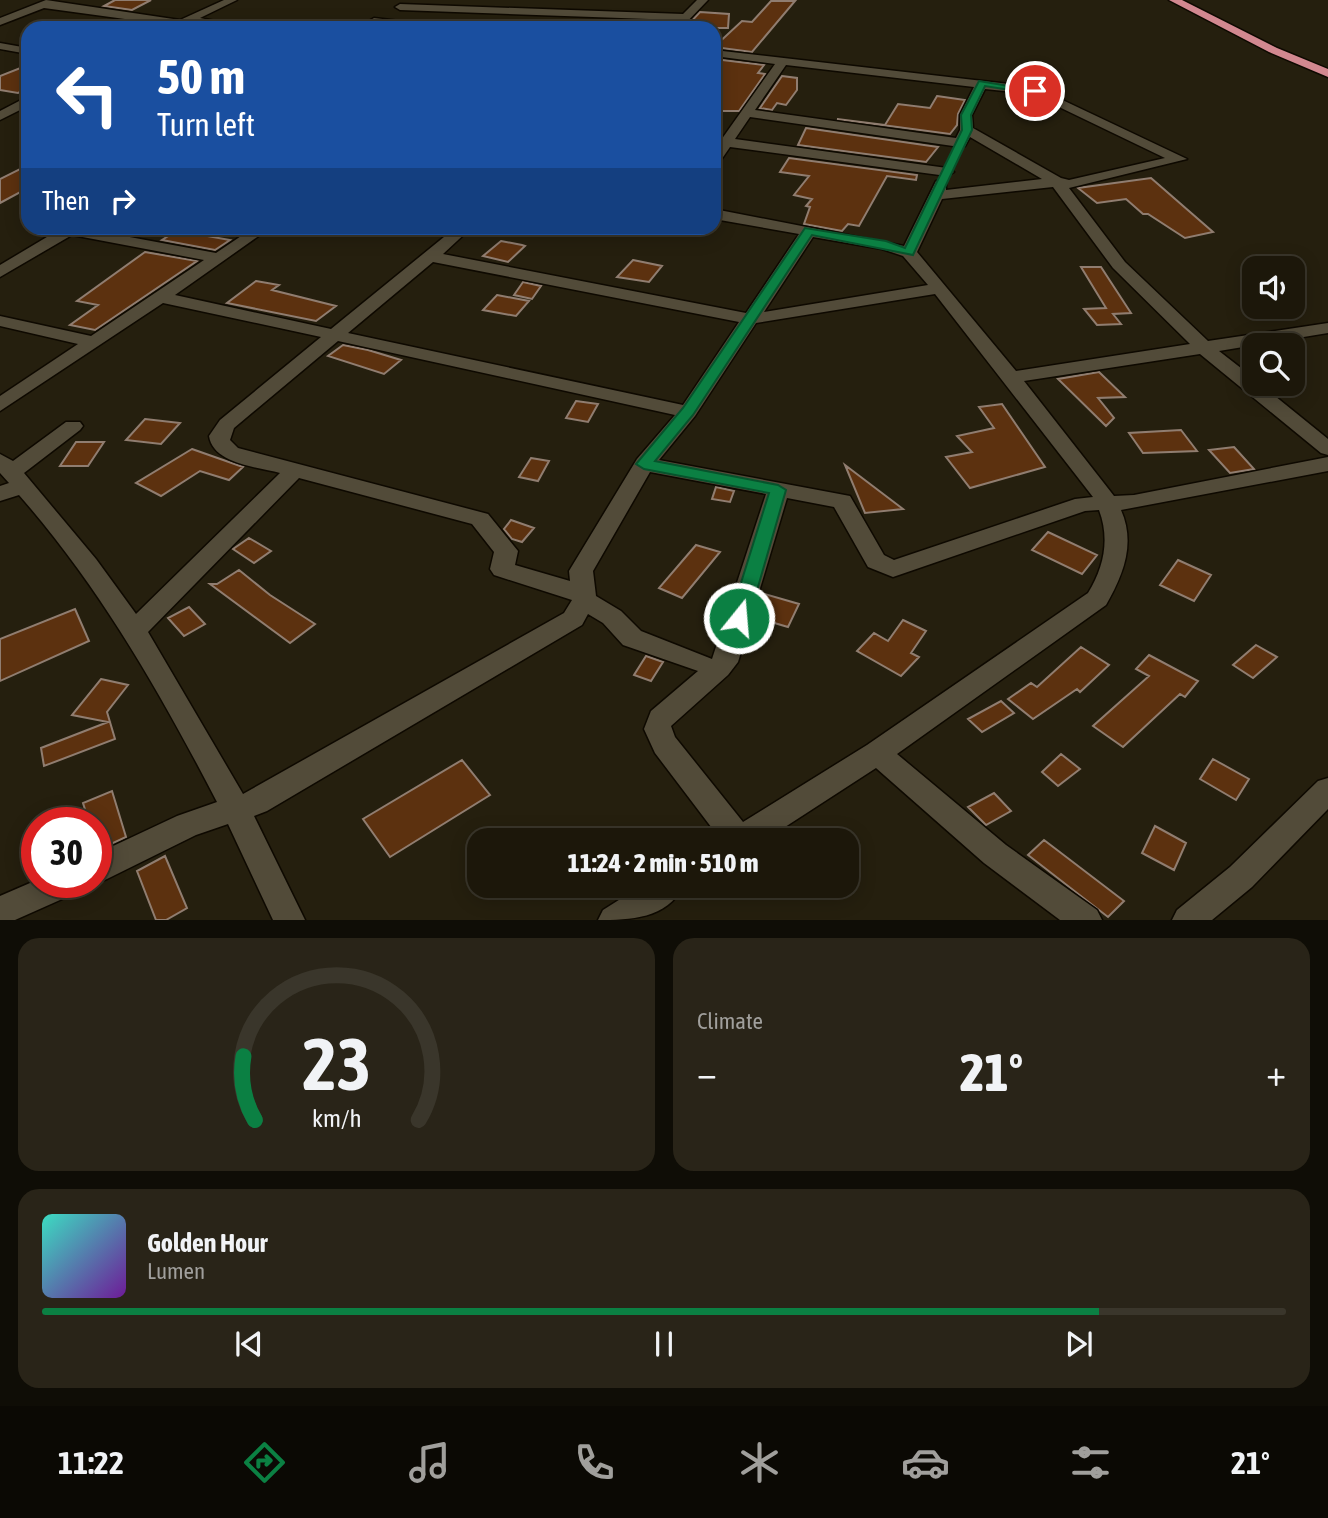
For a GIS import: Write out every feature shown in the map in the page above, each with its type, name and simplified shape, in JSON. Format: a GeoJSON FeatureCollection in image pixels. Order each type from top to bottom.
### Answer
{"type":"FeatureCollection","features":[{"type":"Feature","properties":{"kind":"highway"},"geometry":{"type":"LineString","coordinates":[[1174,0],[1328,73]]}},
{"type":"Feature","properties":{"kind":"street"},"geometry":{"type":"LineString","coordinates":[[0,22],[55,0]]}},
{"type":"Feature","properties":{"kind":"street"},"geometry":{"type":"LineString","coordinates":[[42,5],[185,21],[232,0]]}},
{"type":"Feature","properties":{"kind":"street"},"geometry":{"type":"LineString","coordinates":[[376,21],[413,0]]}},
{"type":"Feature","properties":{"kind":"street"},"geometry":{"type":"LineString","coordinates":[[558,21],[566,13],[571,0]]}},
{"type":"Feature","properties":{"kind":"street"},"geometry":{"type":"LineString","coordinates":[[681,21],[703,0]]}},
{"type":"Feature","properties":{"kind":"street"},"geometry":{"type":"LineString","coordinates":[[400,7],[685,17]]}},
{"type":"Feature","properties":{"kind":"street"},"geometry":{"type":"LineString","coordinates":[[0,46],[21,50]]}},
{"type":"Feature","properties":{"kind":"street"},"geometry":{"type":"LineString","coordinates":[[721,53],[982,83],[1043,93],[1180,159],[1069,184],[1057,182],[936,195]]}},
{"type":"Feature","properties":{"kind":"street"},"geometry":{"type":"LineString","coordinates":[[721,149],[784,60]]}},
{"type":"Feature","properties":{"kind":"street"},"geometry":{"type":"LineString","coordinates":[[909,253],[964,136],[966,115],[982,83]]}},
{"type":"Feature","properties":{"kind":"street"},"geometry":{"type":"LineString","coordinates":[[0,116],[21,104]]}},
{"type":"Feature","properties":{"kind":"street"},"geometry":{"type":"LineString","coordinates":[[747,113],[964,136],[1057,182],[1119,265],[1202,346],[1328,449]]}},
{"type":"Feature","properties":{"kind":"street"},"geometry":{"type":"LineString","coordinates":[[726,142],[947,172]]}},
{"type":"Feature","properties":{"kind":"street"},"geometry":{"type":"LineString","coordinates":[[721,215],[886,245],[909,253],[1108,502],[1119,548],[1110,580],[1097,599],[877,753],[758,828]]}},
{"type":"Feature","properties":{"kind":"street"},"geometry":{"type":"LineString","coordinates":[[112,861],[187,825],[257,802],[562,628],[580,609],[583,596],[581,571],[644,464],[688,411],[809,231]]}},
{"type":"Feature","properties":{"kind":"street"},"geometry":{"type":"LineString","coordinates":[[0,272],[61,235]]}},
{"type":"Feature","properties":{"kind":"street"},"geometry":{"type":"LineString","coordinates":[[101,235],[218,258]]}},
{"type":"Feature","properties":{"kind":"street"},"geometry":{"type":"LineString","coordinates":[[0,405],[252,235]]}},
{"type":"Feature","properties":{"kind":"street"},"geometry":{"type":"LineString","coordinates":[[456,235],[228,425],[219,436],[223,448],[231,453],[297,468],[480,519],[506,551],[502,569],[583,596],[612,617],[632,638],[702,663]]}},
{"type":"Feature","properties":{"kind":"street"},"geometry":{"type":"LineString","coordinates":[[430,256],[751,319],[939,288]]}},
{"type":"Feature","properties":{"kind":"street"},"geometry":{"type":"LineString","coordinates":[[160,297],[688,411]]}},
{"type":"Feature","properties":{"kind":"street"},"geometry":{"type":"LineString","coordinates":[[0,321],[94,342]]}},
{"type":"Feature","properties":{"kind":"street"},"geometry":{"type":"LineString","coordinates":[[1009,377],[1328,328]]}},
{"type":"Feature","properties":{"kind":"street"},"geometry":{"type":"LineString","coordinates":[[73,426],[9,478],[135,629],[195,729],[289,919]]}},
{"type":"Feature","properties":{"kind":"street"},"geometry":{"type":"LineString","coordinates":[[644,464],[842,501],[876,561],[893,569],[905,568],[1083,504],[1134,502],[1328,464]]}},
{"type":"Feature","properties":{"kind":"street"},"geometry":{"type":"LineString","coordinates":[[135,629],[297,468]]}},
{"type":"Feature","properties":{"kind":"street"},"geometry":{"type":"LineString","coordinates":[[730,828],[665,745],[658,733],[658,723],[663,715],[709,680],[725,662],[778,490]]}},
{"type":"Feature","properties":{"kind":"street"},"geometry":{"type":"LineString","coordinates":[[877,753],[995,854],[1086,919]]}},
{"type":"Feature","properties":{"kind":"street"},"geometry":{"type":"LineString","coordinates":[[1188,919],[1241,877],[1328,790]]}},
{"type":"Feature","properties":{"kind":"street"},"geometry":{"type":"LineString","coordinates":[[0,911],[30,898]]}},
{"type":"Feature","properties":{"kind":"street"},"geometry":{"type":"LineString","coordinates":[[614,919],[648,898]]}},
{"type":"Feature","properties":{"kind":"building"},"geometry":{"type":"Polygon","coordinates":[[[115,0],[151,0],[132,10],[104,6],[115,0]]]}},
{"type":"Feature","properties":{"kind":"building"},"geometry":{"type":"Polygon","coordinates":[[[771,1],[795,1],[752,52],[721,48],[721,40],[742,21],[752,22],[771,1]]]}},
{"type":"Feature","properties":{"kind":"building"},"geometry":{"type":"Polygon","coordinates":[[[700,12],[729,14],[728,28],[721,28],[721,21],[692,21],[700,12]]]}},
{"type":"Feature","properties":{"kind":"building"},"geometry":{"type":"Polygon","coordinates":[[[721,60],[764,65],[758,73],[765,74],[739,111],[721,111],[721,60]]]}},
{"type":"Feature","properties":{"kind":"building"},"geometry":{"type":"Polygon","coordinates":[[[21,68],[21,92],[0,90],[0,76],[21,68]]]}},
{"type":"Feature","properties":{"kind":"building"},"geometry":{"type":"Polygon","coordinates":[[[782,76],[797,78],[797,90],[786,105],[777,103],[772,110],[760,108],[782,76]]]}},
{"type":"Feature","properties":{"kind":"building"},"geometry":{"type":"Polygon","coordinates":[[[937,96],[965,100],[958,114],[957,125],[950,134],[837,119],[885,125],[898,104],[930,108],[937,96]]]}},
{"type":"Feature","properties":{"kind":"building"},"geometry":{"type":"Polygon","coordinates":[[[806,128],[938,147],[926,162],[798,145],[806,128]]]}},
{"type":"Feature","properties":{"kind":"building"},"geometry":{"type":"Polygon","coordinates":[[[789,158],[917,175],[916,180],[887,176],[859,226],[848,224],[842,231],[804,224],[810,207],[806,206],[812,199],[794,195],[809,176],[780,172],[789,158]]]}},
{"type":"Feature","properties":{"kind":"building"},"geometry":{"type":"Polygon","coordinates":[[[21,168],[21,192],[0,203],[0,179],[21,168]]]}},
{"type":"Feature","properties":{"kind":"building"},"geometry":{"type":"Polygon","coordinates":[[[1151,178],[1213,232],[1185,238],[1148,214],[1143,214],[1126,199],[1097,203],[1078,188],[1151,178]]]}},
{"type":"Feature","properties":{"kind":"building"},"geometry":{"type":"Polygon","coordinates":[[[170,235],[208,235],[230,240],[215,250],[162,240],[170,235]]]}},
{"type":"Feature","properties":{"kind":"building"},"geometry":{"type":"Polygon","coordinates":[[[501,241],[525,246],[508,262],[483,256],[501,241]]]}},
{"type":"Feature","properties":{"kind":"building"},"geometry":{"type":"Polygon","coordinates":[[[145,252],[197,261],[95,330],[70,325],[98,305],[77,301],[145,252]]]}},
{"type":"Feature","properties":{"kind":"building"},"geometry":{"type":"Polygon","coordinates":[[[633,260],[662,266],[649,282],[617,277],[633,260]]]}},
{"type":"Feature","properties":{"kind":"building"},"geometry":{"type":"Polygon","coordinates":[[[1081,267],[1101,267],[1131,313],[1113,314],[1121,324],[1097,325],[1084,309],[1106,308],[1081,267]]]}},
{"type":"Feature","properties":{"kind":"building"},"geometry":{"type":"Polygon","coordinates":[[[256,281],[279,285],[272,290],[336,306],[316,321],[227,303],[256,281]]]}},
{"type":"Feature","properties":{"kind":"building"},"geometry":{"type":"Polygon","coordinates":[[[523,282],[541,286],[532,299],[514,295],[523,282]]]}},
{"type":"Feature","properties":{"kind":"building"},"geometry":{"type":"Polygon","coordinates":[[[497,295],[529,301],[516,316],[483,310],[497,295]]]}},
{"type":"Feature","properties":{"kind":"building"},"geometry":{"type":"Polygon","coordinates":[[[343,345],[401,360],[384,374],[328,356],[343,345]]]}},
{"type":"Feature","properties":{"kind":"building"},"geometry":{"type":"Polygon","coordinates":[[[1099,372],[1125,397],[1098,398],[1114,418],[1106,426],[1058,379],[1099,372]]]}},
{"type":"Feature","properties":{"kind":"building"},"geometry":{"type":"Polygon","coordinates":[[[576,401],[598,404],[588,422],[566,418],[576,401]]]}},
{"type":"Feature","properties":{"kind":"building"},"geometry":{"type":"Polygon","coordinates":[[[1002,404],[1045,467],[970,488],[946,457],[972,452],[957,436],[994,428],[979,407],[1002,404]]]}},
{"type":"Feature","properties":{"kind":"building"},"geometry":{"type":"Polygon","coordinates":[[[145,419],[180,423],[161,444],[126,440],[145,419]]]}},
{"type":"Feature","properties":{"kind":"building"},"geometry":{"type":"Polygon","coordinates":[[[1181,430],[1197,451],[1143,453],[1129,433],[1181,430]]]}},
{"type":"Feature","properties":{"kind":"building"},"geometry":{"type":"Polygon","coordinates":[[[76,442],[104,442],[88,466],[60,466],[76,442]]]}},
{"type":"Feature","properties":{"kind":"building"},"geometry":{"type":"Polygon","coordinates":[[[1234,447],[1254,469],[1230,473],[1209,450],[1234,447]]]}},
{"type":"Feature","properties":{"kind":"building"},"geometry":{"type":"Polygon","coordinates":[[[192,449],[243,467],[229,480],[200,471],[161,496],[136,483],[192,449]]]}},
{"type":"Feature","properties":{"kind":"building"},"geometry":{"type":"Polygon","coordinates":[[[531,458],[549,461],[538,481],[519,477],[531,458]]]}},
{"type":"Feature","properties":{"kind":"building"},"geometry":{"type":"Polygon","coordinates":[[[845,465],[903,509],[865,513],[845,465]]]}},
{"type":"Feature","properties":{"kind":"building"},"geometry":{"type":"Polygon","coordinates":[[[716,487],[734,491],[730,502],[712,499],[716,487]]]}},
{"type":"Feature","properties":{"kind":"building"},"geometry":{"type":"Polygon","coordinates":[[[511,520],[534,528],[522,542],[512,539],[504,529],[511,520]]]}},
{"type":"Feature","properties":{"kind":"building"},"geometry":{"type":"Polygon","coordinates":[[[1048,532],[1097,555],[1082,574],[1032,550],[1048,532]]]}},
{"type":"Feature","properties":{"kind":"building"},"geometry":{"type":"Polygon","coordinates":[[[249,538],[271,551],[254,563],[233,549],[249,538]]]}},
{"type":"Feature","properties":{"kind":"building"},"geometry":{"type":"Polygon","coordinates":[[[696,545],[720,552],[682,598],[659,588],[696,545]]]}},
{"type":"Feature","properties":{"kind":"building"},"geometry":{"type":"Polygon","coordinates":[[[1178,560],[1211,575],[1194,601],[1160,585],[1178,560]]]}},
{"type":"Feature","properties":{"kind":"building"},"geometry":{"type":"Polygon","coordinates":[[[239,570],[270,595],[315,624],[290,643],[210,584],[217,584],[239,570]]]}},
{"type":"Feature","properties":{"kind":"building"},"geometry":{"type":"Polygon","coordinates":[[[761,593],[799,604],[788,627],[754,617],[761,593]]]}},
{"type":"Feature","properties":{"kind":"building"},"geometry":{"type":"Polygon","coordinates":[[[189,607],[205,624],[184,636],[168,618],[189,607]]]}},
{"type":"Feature","properties":{"kind":"building"},"geometry":{"type":"Polygon","coordinates":[[[75,609],[89,641],[0,681],[0,639],[75,609]]]}},
{"type":"Feature","properties":{"kind":"building"},"geometry":{"type":"Polygon","coordinates":[[[903,620],[926,631],[911,653],[919,657],[901,676],[857,651],[874,633],[888,641],[903,620]]]}},
{"type":"Feature","properties":{"kind":"building"},"geometry":{"type":"Polygon","coordinates":[[[1256,645],[1277,657],[1253,678],[1233,665],[1256,645]]]}},
{"type":"Feature","properties":{"kind":"building"},"geometry":{"type":"Polygon","coordinates":[[[1081,647],[1109,665],[1080,692],[1077,689],[1033,719],[1008,699],[1031,683],[1037,687],[1081,647]]]}},
{"type":"Feature","properties":{"kind":"building"},"geometry":{"type":"Polygon","coordinates":[[[1149,655],[1198,681],[1185,697],[1180,694],[1123,747],[1093,726],[1149,676],[1136,669],[1149,655]]]}},
{"type":"Feature","properties":{"kind":"building"},"geometry":{"type":"Polygon","coordinates":[[[646,656],[663,662],[651,681],[634,675],[646,656]]]}},
{"type":"Feature","properties":{"kind":"building"},"geometry":{"type":"Polygon","coordinates":[[[101,679],[128,685],[107,712],[115,739],[44,766],[41,748],[108,722],[72,715],[101,679]]]}},
{"type":"Feature","properties":{"kind":"building"},"geometry":{"type":"Polygon","coordinates":[[[1001,701],[1014,713],[982,732],[968,719],[1001,701]]]}},
{"type":"Feature","properties":{"kind":"building"},"geometry":{"type":"Polygon","coordinates":[[[1061,754],[1080,769],[1058,786],[1042,772],[1061,754]]]}},
{"type":"Feature","properties":{"kind":"building"},"geometry":{"type":"Polygon","coordinates":[[[1213,759],[1249,779],[1236,800],[1200,779],[1213,759]]]}},
{"type":"Feature","properties":{"kind":"building"},"geometry":{"type":"Polygon","coordinates":[[[462,760],[490,795],[390,857],[363,819],[462,760]]]}},
{"type":"Feature","properties":{"kind":"building"},"geometry":{"type":"Polygon","coordinates":[[[112,791],[126,837],[112,844],[112,807],[84,807],[83,803],[112,791]]]}},
{"type":"Feature","properties":{"kind":"building"},"geometry":{"type":"Polygon","coordinates":[[[994,793],[1011,811],[986,825],[968,807],[994,793]]]}},
{"type":"Feature","properties":{"kind":"building"},"geometry":{"type":"Polygon","coordinates":[[[1155,826],[1186,843],[1174,870],[1142,853],[1155,826]]]}},
{"type":"Feature","properties":{"kind":"building"},"geometry":{"type":"Polygon","coordinates":[[[1044,840],[1124,901],[1108,917],[1028,855],[1044,840]]]}},
{"type":"Feature","properties":{"kind":"building"},"geometry":{"type":"Polygon","coordinates":[[[165,856],[187,908],[166,920],[156,920],[137,871],[165,856]]]}},
{"type":"Feature","properties":{"kind":"route"},"geometry":{"type":"LineString","coordinates":[[739,618],[778,490],[644,464],[688,411],[809,231],[886,245],[909,253],[967,130],[966,115],[982,83],[1035,91]]}}]}
